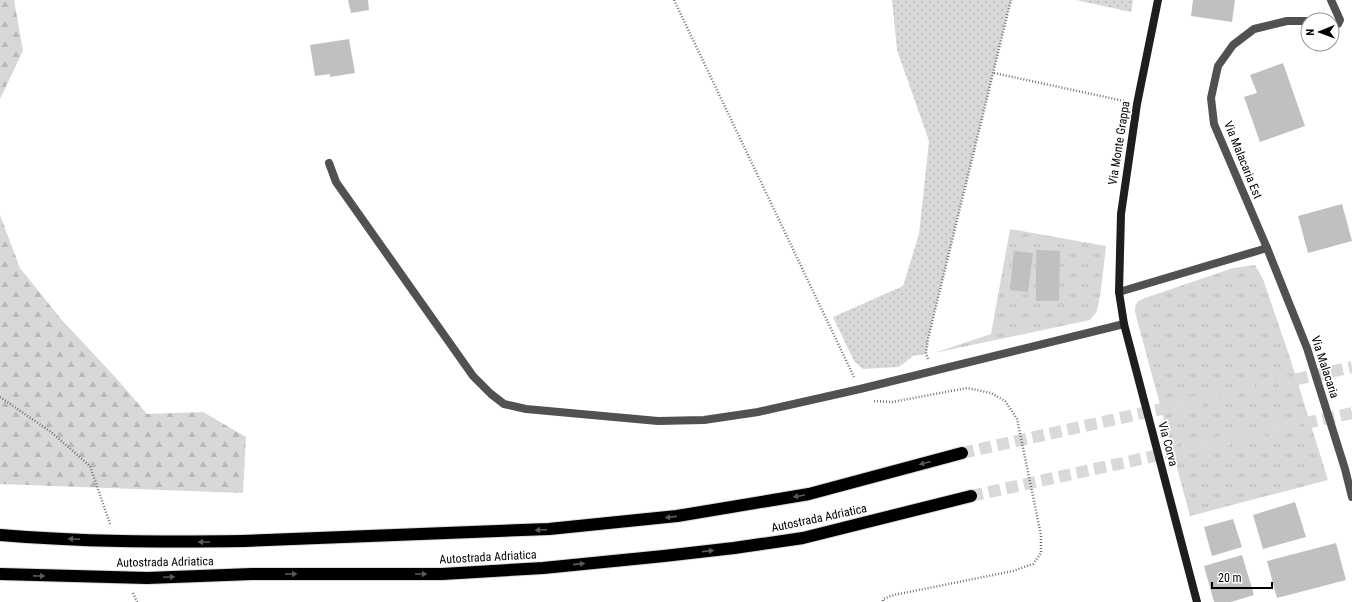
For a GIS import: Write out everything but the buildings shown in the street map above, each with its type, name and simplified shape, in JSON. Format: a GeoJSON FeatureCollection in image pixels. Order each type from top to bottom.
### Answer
{"type":"FeatureCollection","features":[{"type":"Feature","properties":{"kind":"highway","name":"Autostrada Adriatica"},"geometry":{"type":"LineString","coordinates":[[0,535],[150,542],[243,542],[549,529],[677,516],[809,494],[962,453]]}},
{"type":"Feature","properties":{"kind":"highway","name":"Autostrada Adriatica"},"geometry":{"type":"LineString","coordinates":[[0,574],[147,578],[252,574],[442,574],[542,568],[734,548],[803,538],[971,496]]}},
{"type":"Feature","properties":{"kind":"street","name":"Via Monte Grappa"},"geometry":{"type":"LineString","coordinates":[[1119,292],[1121,214],[1136,104],[1158,0]]}},
{"type":"Feature","properties":{"kind":"street"},"geometry":{"type":"LineString","coordinates":[[1331,0],[1336,12]]}},
{"type":"Feature","properties":{"kind":"street","name":"Via Malacaria Est"},"geometry":{"type":"LineString","coordinates":[[1267,248],[1214,124],[1211,98],[1218,66],[1234,45],[1254,29],[1287,21],[1300,21]]}},
{"type":"Feature","properties":{"kind":"street"},"geometry":{"type":"LineString","coordinates":[[329,163],[336,182],[473,376],[491,394],[504,404],[526,409],[658,421],[704,420],[758,412],[860,389],[1124,324]]}},
{"type":"Feature","properties":{"kind":"street"},"geometry":{"type":"LineString","coordinates":[[1119,292],[1267,248]]}},
{"type":"Feature","properties":{"kind":"street","name":"Via Malacaria"},"geometry":{"type":"LineString","coordinates":[[1267,248],[1307,348],[1345,469],[1352,497]]}},
{"type":"Feature","properties":{"kind":"street","name":"Via Corva"},"geometry":{"type":"LineString","coordinates":[[1119,292],[1124,324],[1197,602]]}},
{"type":"Feature","properties":{"kind":"path"},"geometry":{"type":"LineString","coordinates":[[674,0],[860,389]]}},
{"type":"Feature","properties":{"kind":"path"},"geometry":{"type":"LineString","coordinates":[[926,354],[928,339],[1011,0]]}},
{"type":"Feature","properties":{"kind":"path"},"geometry":{"type":"LineString","coordinates":[[994,73],[1136,104]]}},
{"type":"Feature","properties":{"kind":"path"},"geometry":{"type":"LineString","coordinates":[[0,397],[51,432],[90,466],[110,527]]}},
{"type":"Feature","properties":{"kind":"path"},"geometry":{"type":"LineString","coordinates":[[131,587],[137,602]]}},
{"type":"Feature","properties":{"kind":"green space"},"geometry":{"type":"Polygon","coordinates":[[[0,0],[14,0],[23,51],[0,99],[0,0]]]}},
{"type":"Feature","properties":{"kind":"green space"},"geometry":{"type":"Polygon","coordinates":[[[892,0],[1011,0],[928,339],[926,354],[913,356],[899,367],[863,369],[854,361],[833,317],[903,286],[919,234],[929,141],[897,50],[892,0]]]}},
{"type":"Feature","properties":{"kind":"green space"},"geometry":{"type":"Polygon","coordinates":[[[1076,0],[1133,0],[1131,12],[1076,0]]]}},
{"type":"Feature","properties":{"kind":"green space"},"geometry":{"type":"Polygon","coordinates":[[[0,215],[20,268],[61,319],[117,379],[147,414],[203,412],[246,437],[243,493],[0,484],[0,215]]]}},
{"type":"Feature","properties":{"kind":"green space"},"geometry":{"type":"Polygon","coordinates":[[[1010,229],[1106,246],[1097,311],[1090,320],[934,353],[991,334],[1010,229]]]}},
{"type":"Feature","properties":{"kind":"green space"},"geometry":{"type":"Polygon","coordinates":[[[1255,265],[1263,279],[1289,355],[1328,480],[1190,516],[1135,312],[1136,306],[1138,301],[1142,299],[1233,268],[1255,265]]]}},
{"type":"Feature","properties":{"kind":"tunnel"},"geometry":{"type":"LineString","coordinates":[[962,453],[1352,367]]}},
{"type":"Feature","properties":{"kind":"tunnel"},"geometry":{"type":"LineString","coordinates":[[971,496],[1352,413]]}}]}
